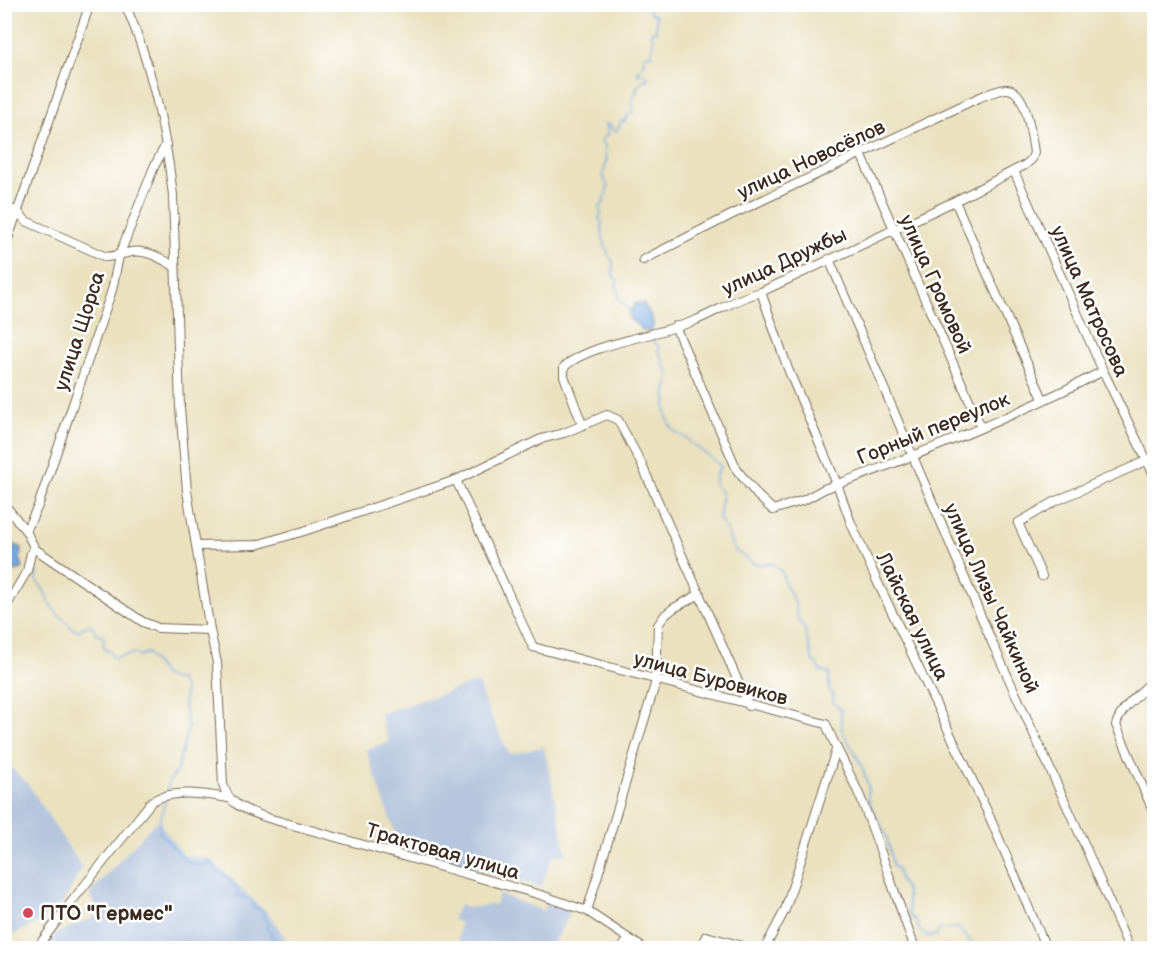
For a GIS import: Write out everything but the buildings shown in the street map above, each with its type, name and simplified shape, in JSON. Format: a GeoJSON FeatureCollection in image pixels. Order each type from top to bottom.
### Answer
{"type":"FeatureCollection","features":[{"type":"Feature","properties":{"kind":"main road"},"geometry":{"type":"LineString","coordinates":[[1151,948],[1155,942]]}},
{"type":"Feature","properties":{"kind":"street"},"geometry":{"type":"LineString","coordinates":[[4,250],[90,4]]}},
{"type":"Feature","properties":{"kind":"street"},"geometry":{"type":"LineString","coordinates":[[125,4],[143,48],[170,168],[186,480],[220,683],[223,784],[228,798]]}},
{"type":"Feature","properties":{"kind":"street","name":"улица Дружбы"},"geometry":{"type":"LineString","coordinates":[[582,424],[564,376],[564,367],[571,361],[593,351],[692,322],[761,292],[954,201],[1014,171],[1032,159],[1034,152],[1026,112],[1016,92],[1007,89],[996,92]]}},
{"type":"Feature","properties":{"kind":"street","name":"улица Новосёлов"},"geometry":{"type":"LineString","coordinates":[[643,260],[729,216],[996,92]]}},
{"type":"Feature","properties":{"kind":"street","name":"улица Щорса"},"geometry":{"type":"LineString","coordinates":[[26,531],[38,506],[112,290],[119,256],[154,167],[166,143]]}},
{"type":"Feature","properties":{"kind":"street","name":"улица Громовой"},"geometry":{"type":"LineString","coordinates":[[861,154],[981,427]]}},
{"type":"Feature","properties":{"kind":"street"},"geometry":{"type":"LineString","coordinates":[[154,167],[170,168]]}},
{"type":"Feature","properties":{"kind":"street","name":"улица Матросова"},"geometry":{"type":"LineString","coordinates":[[1014,171],[1103,371],[1155,475]]}},
{"type":"Feature","properties":{"kind":"street"},"geometry":{"type":"LineString","coordinates":[[954,201],[1043,399]]}},
{"type":"Feature","properties":{"kind":"street"},"geometry":{"type":"LineString","coordinates":[[4,207],[17,211],[26,221],[106,257],[134,251],[156,255],[174,266]]}},
{"type":"Feature","properties":{"kind":"street","name":"улица Лизы Чайкиной"},"geometry":{"type":"LineString","coordinates":[[829,259],[991,639],[1129,948]]}},
{"type":"Feature","properties":{"kind":"street","name":"Лайская улица"},"geometry":{"type":"LineString","coordinates":[[761,292],[788,369],[837,484],[851,523],[987,811],[1046,948]]}},
{"type":"Feature","properties":{"kind":"street","name":"Горный переулок"},"geometry":{"type":"LineString","coordinates":[[675,326],[737,470],[773,510],[804,500],[837,484],[981,427],[1103,371]]}},
{"type":"Feature","properties":{"kind":"street"},"geometry":{"type":"LineString","coordinates":[[197,546],[256,545],[456,480],[541,440],[607,415],[618,420],[641,463],[749,706]]}},
{"type":"Feature","properties":{"kind":"street"},"geometry":{"type":"LineString","coordinates":[[1042,576],[1018,523],[1056,501],[1148,460]]}},
{"type":"Feature","properties":{"kind":"street","name":"улица Буровиков"},"geometry":{"type":"LineString","coordinates":[[456,480],[532,647],[749,706],[826,724],[836,750],[863,802],[915,948]]}},
{"type":"Feature","properties":{"kind":"street"},"geometry":{"type":"LineString","coordinates":[[4,504],[26,531],[35,549],[151,626],[210,630]]}},
{"type":"Feature","properties":{"kind":"street"},"geometry":{"type":"LineString","coordinates":[[4,610],[27,571],[31,554],[35,549]]}},
{"type":"Feature","properties":{"kind":"street"},"geometry":{"type":"LineString","coordinates":[[587,911],[656,681],[658,625],[674,608],[700,594]]}},
{"type":"Feature","properties":{"kind":"street"},"geometry":{"type":"LineString","coordinates":[[1155,679],[1126,708],[1118,718],[1116,725],[1155,813]]}},
{"type":"Feature","properties":{"kind":"street"},"geometry":{"type":"LineString","coordinates":[[765,948],[785,910],[836,750]]}},
{"type":"Feature","properties":{"kind":"street"},"geometry":{"type":"LineString","coordinates":[[212,795],[223,784]]}},
{"type":"Feature","properties":{"kind":"street","name":"Трактовая улица"},"geometry":{"type":"LineString","coordinates":[[37,948],[58,918],[152,801],[159,797],[179,794],[228,798],[241,808],[268,818],[541,895],[587,911],[643,948]]}},
{"type":"Feature","properties":{"kind":"street"},"geometry":{"type":"LineString","coordinates":[[700,948],[706,936],[750,948]]}},
{"type":"Feature","properties":{"kind":"street"},"geometry":{"type":"LineString","coordinates":[[622,948],[628,940]]}},
{"type":"Feature","properties":{"kind":"shaded area"},"geometry":{"type":"Polygon","coordinates":[[[478,682],[483,699],[509,754],[544,747],[567,855],[557,854],[552,857],[541,887],[401,849],[366,750],[389,742],[379,714],[478,682]]]}},
{"type":"Feature","properties":{"kind":"shaded area"},"geometry":{"type":"Polygon","coordinates":[[[4,761],[28,784],[82,868],[64,901],[53,914],[5,939],[4,761]]]}},
{"type":"Feature","properties":{"kind":"shaded area"},"geometry":{"type":"Polygon","coordinates":[[[157,820],[183,855],[210,859],[270,916],[292,948],[44,948],[55,934],[101,914],[89,894],[157,820]]]}},
{"type":"Feature","properties":{"kind":"shaded area"},"geometry":{"type":"Polygon","coordinates":[[[499,894],[543,911],[547,901],[570,909],[567,919],[550,948],[460,948],[458,941],[460,923],[452,919],[460,904],[468,908],[496,904],[499,894]]]}},
{"type":"Feature","properties":{"kind":"water"},"geometry":{"type":"Polygon","coordinates":[[[635,303],[644,304],[650,314],[653,325],[650,332],[642,330],[630,320],[629,310],[633,309],[635,303]]]}},
{"type":"Feature","properties":{"kind":"water"},"geometry":{"type":"Polygon","coordinates":[[[5,524],[10,543],[22,548],[20,558],[22,569],[12,571],[6,567],[5,524]]]}},
{"type":"Feature","properties":{"kind":"waterway"},"geometry":{"type":"LineString","coordinates":[[629,310],[618,298],[616,284],[618,281],[613,275],[613,262],[606,249],[602,222],[599,220],[601,213],[599,208],[603,204],[608,187],[603,176],[607,158],[605,157],[605,146],[601,141],[608,133],[606,124],[610,124],[613,131],[617,131],[621,121],[625,121],[627,116],[633,112],[632,98],[637,92],[636,88],[649,78],[640,72],[638,75],[638,70],[643,66],[643,61],[646,61],[644,57],[646,54],[652,55],[653,37],[650,35],[651,32],[656,31],[656,15],[650,13],[649,10],[653,4]]}},
{"type":"Feature","properties":{"kind":"waterway"},"geometry":{"type":"LineString","coordinates":[[652,339],[659,347],[658,351],[670,375],[665,404],[671,426],[675,432],[688,439],[721,466],[715,481],[716,487],[722,493],[719,519],[724,525],[733,548],[754,564],[773,564],[782,572],[795,603],[798,620],[804,627],[813,661],[819,670],[829,673],[829,688],[833,702],[841,710],[842,730],[861,764],[868,785],[868,800],[887,837],[893,867],[897,868],[900,880],[907,892],[909,914],[916,920],[919,930],[927,936],[937,935],[940,929],[958,928],[974,948]]}},
{"type":"Feature","properties":{"kind":"waterway"},"geometry":{"type":"LineString","coordinates":[[32,568],[37,572],[36,580],[44,590],[51,606],[72,629],[79,631],[83,627],[92,625],[96,633],[103,636],[104,649],[110,652],[113,658],[135,653],[139,656],[147,653],[163,675],[173,680],[179,679],[185,690],[184,706],[188,728],[177,770],[169,782],[167,793]]}},
{"type":"Feature","properties":{"kind":"waterway"},"geometry":{"type":"LineString","coordinates":[[166,798],[160,820],[160,833],[185,860],[200,866],[212,863],[217,871],[230,878],[232,884],[237,887],[238,896],[251,899],[254,908],[264,910],[264,919],[269,925],[266,928],[284,948]]}},
{"type":"Feature","properties":{"kind":"place","name":"ПТО \"Гермес\""},"geometry":{"type":"Point","coordinates":[28,913]}}]}
